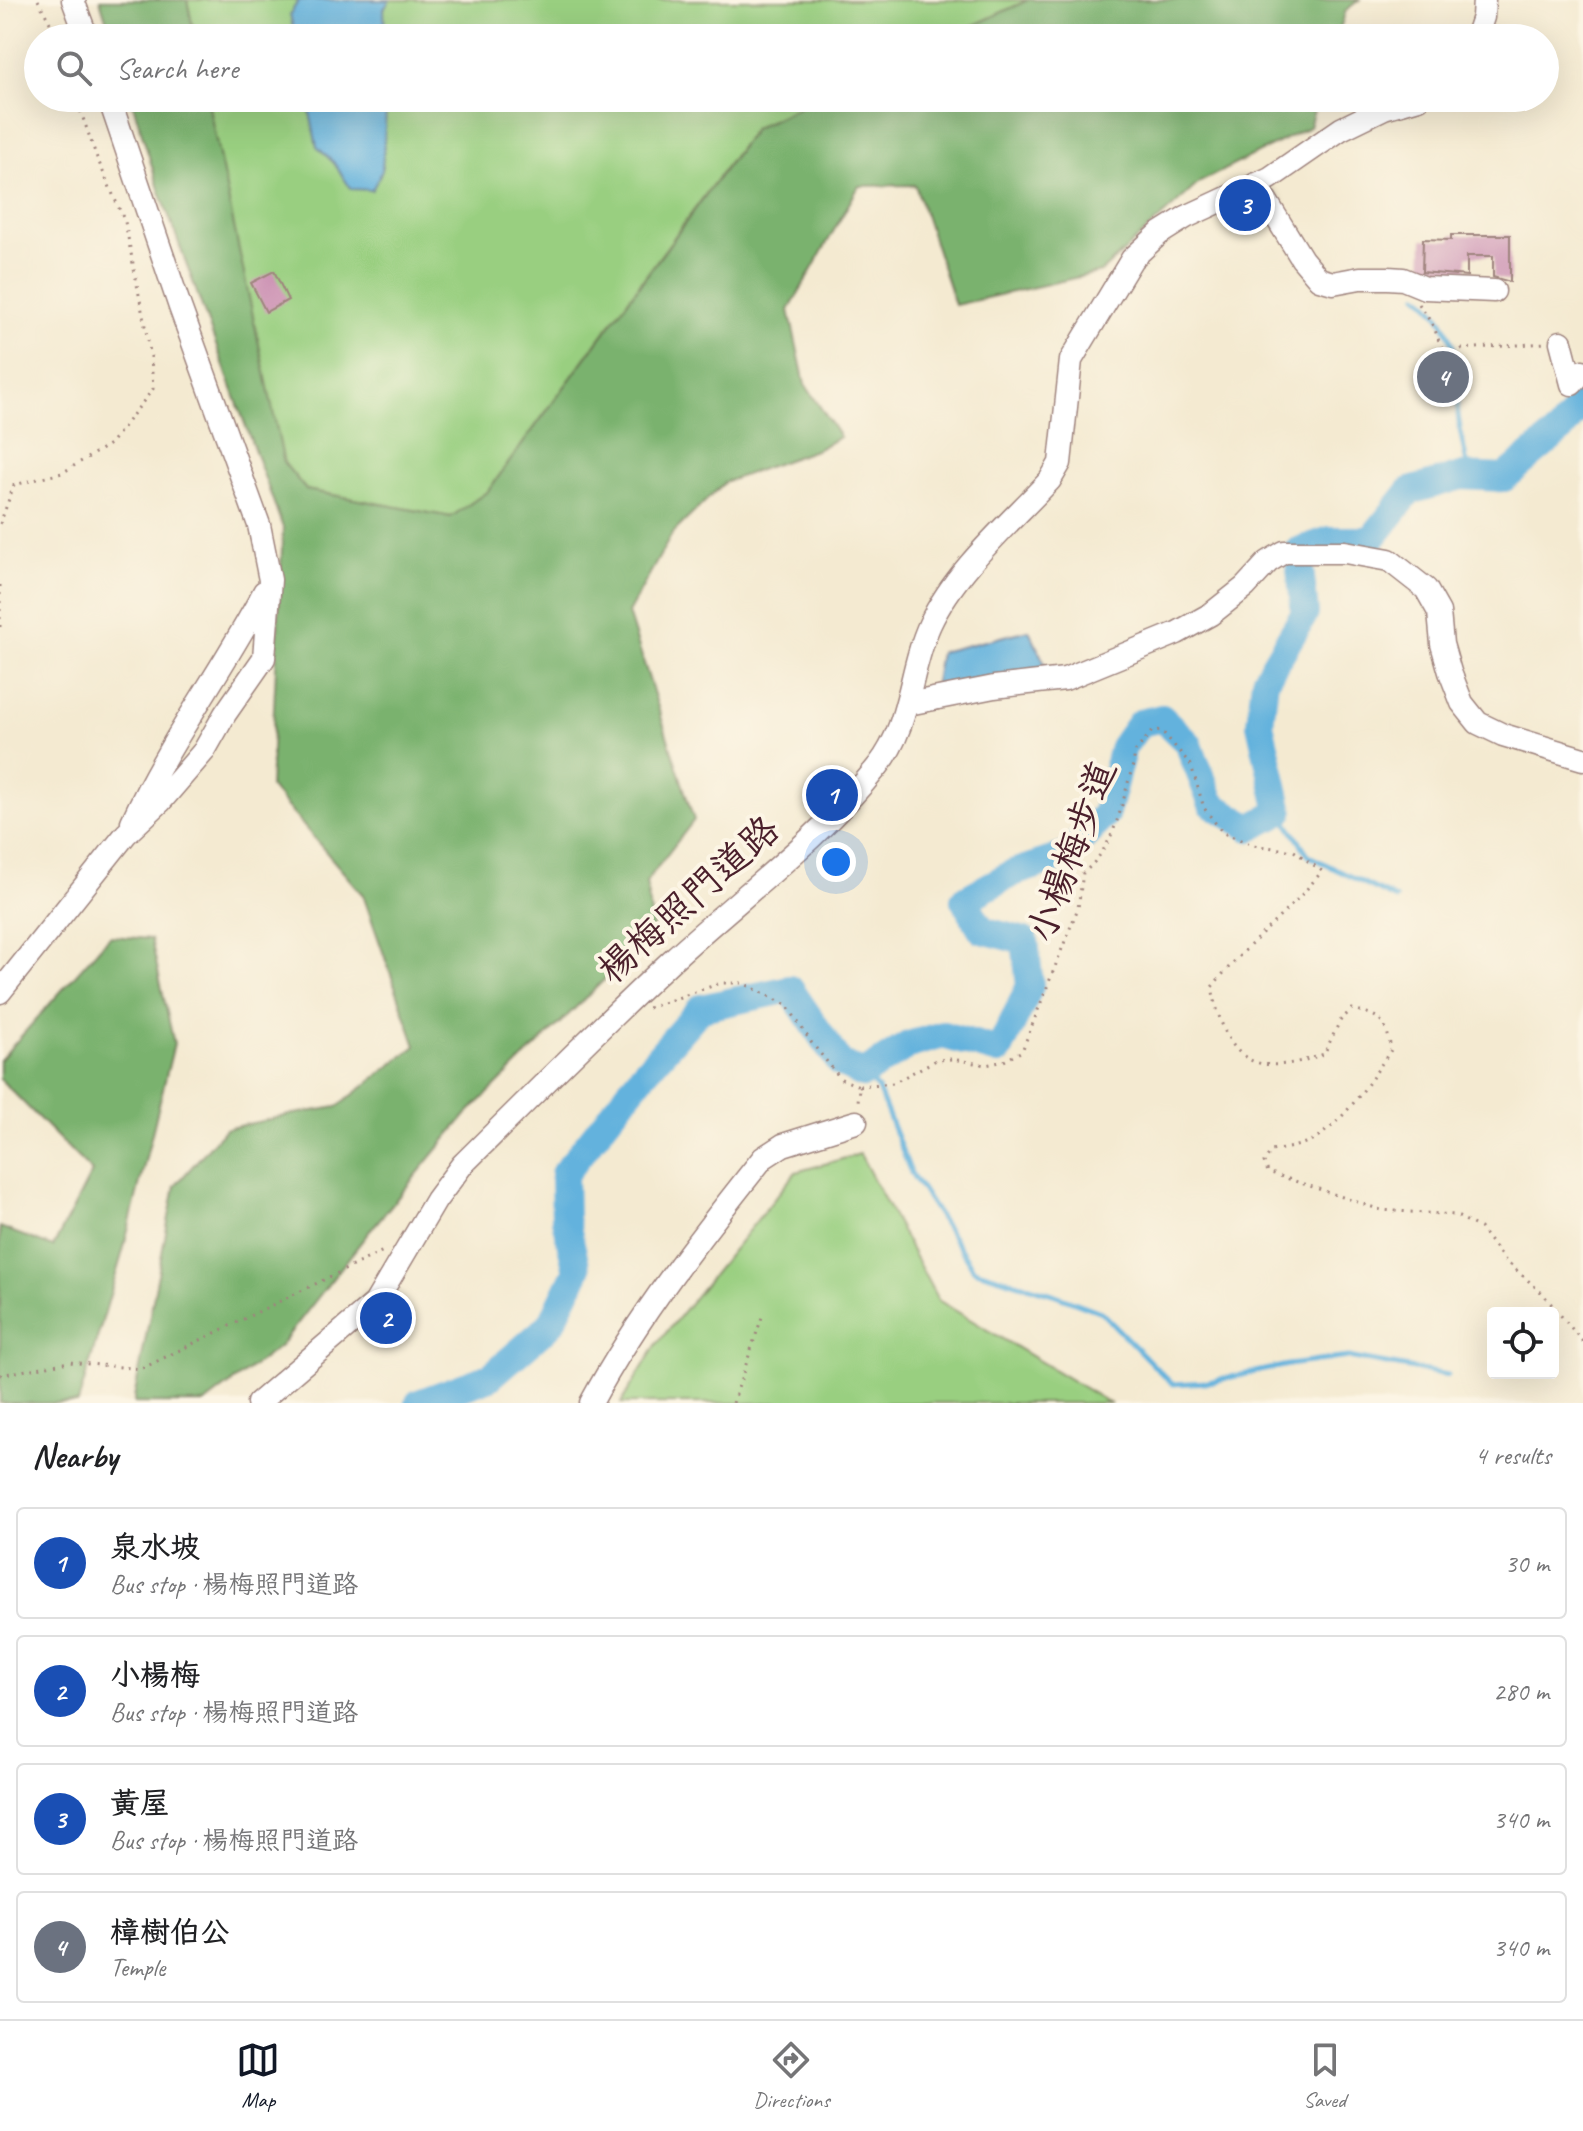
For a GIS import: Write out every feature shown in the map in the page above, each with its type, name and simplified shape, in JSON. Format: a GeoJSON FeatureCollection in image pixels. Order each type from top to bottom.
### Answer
{"type":"FeatureCollection","features":[{"type":"Feature","properties":{"kind":"street"},"geometry":{"type":"LineString","coordinates":[[73,0],[82,24]]}},
{"type":"Feature","properties":{"kind":"street"},"geometry":{"type":"LineString","coordinates":[[1481,24],[1484,0]]}},
{"type":"Feature","properties":{"kind":"street"},"geometry":{"type":"LineString","coordinates":[[0,992],[126,834],[160,802],[204,751],[225,714],[264,658],[270,580],[259,525],[114,112]]}},
{"type":"Feature","properties":{"kind":"street","name":"楊梅照門道路"},"geometry":{"type":"LineString","coordinates":[[258,1403],[375,1303],[412,1238],[462,1165],[671,961],[827,822],[879,765],[908,704],[928,628],[943,598],[1050,480],[1060,463],[1071,360],[1132,259],[1159,234],[1186,217],[1270,178],[1341,129],[1376,112]]}},
{"type":"Feature","properties":{"kind":"street"},"geometry":{"type":"LineString","coordinates":[[1256,184],[1302,259],[1319,279],[1333,283],[1360,278],[1388,278],[1408,289],[1494,291]]}},
{"type":"Feature","properties":{"kind":"street"},"geometry":{"type":"LineString","coordinates":[[1561,342],[1572,384],[1583,371]]}},
{"type":"Feature","properties":{"kind":"street"},"geometry":{"type":"LineString","coordinates":[[908,704],[979,690],[1065,679],[1100,667],[1177,633],[1211,614],[1245,587],[1268,562],[1295,551],[1345,552],[1389,560],[1426,589],[1439,612],[1442,644],[1462,703],[1478,723],[1503,735],[1583,759]]}},
{"type":"Feature","properties":{"kind":"street"},"geometry":{"type":"LineString","coordinates":[[126,834],[150,781],[240,639],[270,580]]}},
{"type":"Feature","properties":{"kind":"street"},"geometry":{"type":"LineString","coordinates":[[591,1403],[613,1363],[673,1272],[763,1158],[783,1145],[856,1122]]}},
{"type":"Feature","properties":{"kind":"path"},"geometry":{"type":"LineString","coordinates":[[38,0],[51,24]]}},
{"type":"Feature","properties":{"kind":"path"},"geometry":{"type":"LineString","coordinates":[[0,524],[14,485],[62,473],[110,444],[153,389],[151,357],[125,222],[81,112]]}},
{"type":"Feature","properties":{"kind":"path"},"geometry":{"type":"LineString","coordinates":[[1446,358],[1462,349],[1561,342]]}},
{"type":"Feature","properties":{"kind":"path"},"geometry":{"type":"LineString","coordinates":[[0,585],[0,630]]}},
{"type":"Feature","properties":{"kind":"path","name":"小楊梅步道"},"geometry":{"type":"LineString","coordinates":[[859,1086],[893,1083],[936,1060],[952,1059],[986,1065],[1004,1061],[1022,1051],[1078,908],[1083,873],[1099,860],[1107,848],[1135,752],[1152,731],[1161,730],[1191,765],[1204,808],[1223,833],[1253,845],[1294,851],[1322,871],[1278,920],[1228,966],[1212,987],[1218,1019],[1227,1038],[1259,1066],[1278,1067],[1324,1054],[1340,1021],[1352,1009],[1374,1014],[1387,1027],[1391,1050],[1363,1093],[1310,1142],[1271,1151],[1264,1162],[1268,1172],[1381,1210],[1455,1215],[1480,1228],[1503,1258],[1542,1293],[1583,1342]]}},
{"type":"Feature","properties":{"kind":"path"},"geometry":{"type":"LineString","coordinates":[[648,1008],[721,983],[743,983],[787,1005],[811,1042],[841,1079],[859,1086],[856,1122]]}},
{"type":"Feature","properties":{"kind":"path"},"geometry":{"type":"LineString","coordinates":[[0,1375],[69,1362],[141,1369],[412,1238]]}},
{"type":"Feature","properties":{"kind":"path"},"geometry":{"type":"LineString","coordinates":[[733,1403],[762,1317]]}},
{"type":"Feature","properties":{"kind":"green space"},"geometry":{"type":"Polygon","coordinates":[[[100,0],[187,0],[192,24],[108,24],[100,0]]]}},
{"type":"Feature","properties":{"kind":"green space"},"geometry":{"type":"Polygon","coordinates":[[[187,0],[1028,0],[977,24],[192,24],[187,0]]]}},
{"type":"Feature","properties":{"kind":"green space"},"geometry":{"type":"Polygon","coordinates":[[[1028,0],[1359,0],[1346,10],[1342,24],[977,24],[1028,0]]]}},
{"type":"Feature","properties":{"kind":"green space"},"geometry":{"type":"Polygon","coordinates":[[[135,112],[210,112],[284,463],[306,490],[451,517],[488,491],[755,128],[789,112],[1314,112],[1309,127],[1200,182],[1101,272],[955,305],[915,185],[859,186],[789,310],[805,384],[840,437],[818,449],[725,482],[672,534],[628,613],[694,820],[646,882],[653,927],[611,973],[466,1115],[280,1346],[205,1403],[134,1403],[175,1186],[225,1129],[337,1107],[416,1046],[363,895],[270,787],[283,528],[159,189],[135,112]]]}},
{"type":"Feature","properties":{"kind":"green space"},"geometry":{"type":"Polygon","coordinates":[[[210,112],[788,112],[754,128],[488,491],[451,517],[306,490],[283,463],[210,112]]]}},
{"type":"Feature","properties":{"kind":"green space"},"geometry":{"type":"Polygon","coordinates":[[[110,936],[151,939],[174,1044],[123,1251],[78,1403],[0,1403],[0,1227],[53,1247],[92,1172],[0,1079],[0,1060],[110,936]]]}},
{"type":"Feature","properties":{"kind":"green space"},"geometry":{"type":"Polygon","coordinates":[[[860,1154],[938,1300],[1109,1403],[621,1403],[656,1345],[796,1172],[860,1154]]]}},
{"type":"Feature","properties":{"kind":"water"},"geometry":{"type":"Polygon","coordinates":[[[299,0],[390,0],[384,9],[385,24],[292,24],[290,14],[299,0]]]}},
{"type":"Feature","properties":{"kind":"water"},"geometry":{"type":"Polygon","coordinates":[[[310,112],[386,112],[382,171],[372,190],[351,189],[334,163],[317,147],[310,112]]]}},
{"type":"Feature","properties":{"kind":"water"},"geometry":{"type":"Polygon","coordinates":[[[1029,630],[1049,673],[934,688],[940,652],[1029,630]]]}},
{"type":"Feature","properties":{"kind":"building"},"geometry":{"type":"Polygon","coordinates":[[[1451,235],[1510,235],[1510,282],[1493,277],[1493,256],[1467,256],[1467,276],[1422,272],[1423,239],[1451,240],[1451,235]]]}},
{"type":"Feature","properties":{"kind":"building"},"geometry":{"type":"Polygon","coordinates":[[[274,271],[288,300],[266,312],[251,283],[274,271]]]}},
{"type":"Feature","properties":{"kind":"waterway"},"geometry":{"type":"LineString","coordinates":[[1418,295],[1437,314],[1454,349],[1459,422],[1469,476]]}},
{"type":"Feature","properties":{"kind":"waterway"},"geometry":{"type":"LineString","coordinates":[[419,1403],[490,1377],[551,1324],[577,1270],[565,1219],[564,1174],[643,1074],[701,1008],[790,989],[840,1063],[863,1074],[908,1045],[943,1035],[999,1051],[1030,986],[1025,941],[982,930],[964,900],[1013,873],[1067,855],[1106,813],[1123,747],[1140,723],[1162,718],[1188,743],[1212,804],[1250,828],[1280,812],[1260,724],[1265,680],[1305,613],[1298,551],[1330,540],[1371,540],[1410,491],[1461,476],[1504,478],[1560,431],[1583,401]]}},
{"type":"Feature","properties":{"kind":"waterway"},"geometry":{"type":"LineString","coordinates":[[1280,812],[1309,856],[1396,899]]}},
{"type":"Feature","properties":{"kind":"waterway"},"geometry":{"type":"LineString","coordinates":[[863,1074],[878,1089],[911,1173],[974,1270],[1101,1312],[1172,1384],[1208,1382],[1288,1365],[1348,1357],[1448,1375]]}},
{"type":"Feature","properties":{"kind":"place","name":"黃屋"},"geometry":{"type":"Point","coordinates":[1245,205]}},
{"type":"Feature","properties":{"kind":"place","name":"樟樹伯公"},"geometry":{"type":"Point","coordinates":[1443,377]}},
{"type":"Feature","properties":{"kind":"place","name":"泉水坡"},"geometry":{"type":"Point","coordinates":[832,795]}},
{"type":"Feature","properties":{"kind":"place","name":"小楊梅"},"geometry":{"type":"Point","coordinates":[386,1318]}}]}
